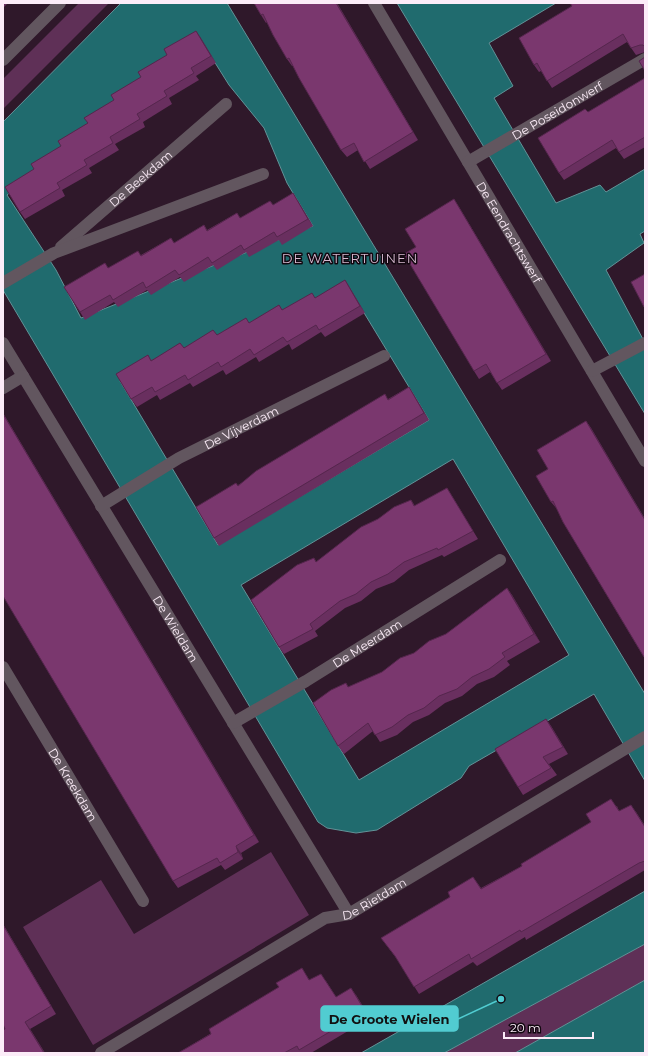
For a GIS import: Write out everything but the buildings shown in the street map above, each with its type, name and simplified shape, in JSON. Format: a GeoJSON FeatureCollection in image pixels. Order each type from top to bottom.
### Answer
{"type":"FeatureCollection","features":[{"type":"Feature","properties":{"kind":"street"},"geometry":{"type":"LineString","coordinates":[[3,60],[60,3]]}},
{"type":"Feature","properties":{"kind":"street","name":"De Eendrachtswerf"},"geometry":{"type":"LineString","coordinates":[[374,3],[473,159],[592,371],[645,461]]}},
{"type":"Feature","properties":{"kind":"street","name":"De Poseidonwerf"},"geometry":{"type":"LineString","coordinates":[[473,159],[645,59]]}},
{"type":"Feature","properties":{"kind":"street","name":"De Beekdam"},"geometry":{"type":"LineString","coordinates":[[54,253],[226,104]]}},
{"type":"Feature","properties":{"kind":"street","name":"De Beekdam"},"geometry":{"type":"LineString","coordinates":[[3,283],[54,253],[263,174]]}},
{"type":"Feature","properties":{"kind":"street","name":"De Wieldam"},"geometry":{"type":"LineString","coordinates":[[3,343],[348,914]]}},
{"type":"Feature","properties":{"kind":"street"},"geometry":{"type":"LineString","coordinates":[[592,371],[645,343]]}},
{"type":"Feature","properties":{"kind":"street","name":"De Vijverdam"},"geometry":{"type":"LineString","coordinates":[[101,506],[179,458],[384,356]]}},
{"type":"Feature","properties":{"kind":"street"},"geometry":{"type":"LineString","coordinates":[[3,388],[23,376]]}},
{"type":"Feature","properties":{"kind":"street","name":"De Meerdam"},"geometry":{"type":"LineString","coordinates":[[233,723],[306,680],[500,560]]}},
{"type":"Feature","properties":{"kind":"street","name":"De Kreekdam"},"geometry":{"type":"LineString","coordinates":[[3,667],[143,901]]}},
{"type":"Feature","properties":{"kind":"street","name":"De Rietdam"},"geometry":{"type":"LineString","coordinates":[[101,1053],[325,918],[348,914],[645,737]]}},
{"type":"Feature","properties":{"kind":"shaded area"},"geometry":{"type":"Polygon","coordinates":[[[79,3],[109,3],[3,109],[3,79],[79,3]]]}},
{"type":"Feature","properties":{"kind":"shaded area"},"geometry":{"type":"Polygon","coordinates":[[[121,3],[227,3],[645,694],[645,781],[594,694],[469,766],[461,778],[377,830],[356,833],[327,828],[318,822],[3,290],[3,122],[121,3]],[[197,34],[7,195],[56,270],[81,318],[313,226],[287,183],[264,128],[229,85],[197,34]],[[349,288],[120,381],[218,545],[429,420],[349,288]],[[453,459],[241,585],[359,780],[569,655],[453,459]]]}},
{"type":"Feature","properties":{"kind":"shaded area"},"geometry":{"type":"Polygon","coordinates":[[[397,3],[556,3],[489,43],[513,86],[494,98],[556,203],[600,185],[606,192],[645,169],[645,231],[640,234],[644,243],[606,270],[645,343],[645,414],[397,3]]]}},
{"type":"Feature","properties":{"kind":"shaded area"},"geometry":{"type":"Polygon","coordinates":[[[271,852],[309,915],[93,1045],[23,927],[101,880],[134,934],[271,852]]]}},
{"type":"Feature","properties":{"kind":"shaded area"},"geometry":{"type":"Polygon","coordinates":[[[645,891],[645,944],[444,1053],[361,1053],[645,891]]]}},
{"type":"Feature","properties":{"kind":"shaded area"},"geometry":{"type":"Polygon","coordinates":[[[645,944],[645,980],[515,1053],[444,1053],[645,944]]]}},
{"type":"Feature","properties":{"kind":"shaded area"},"geometry":{"type":"Polygon","coordinates":[[[645,980],[645,1053],[515,1053],[645,980]]]}},
{"type":"Feature","properties":{"kind":"place","name":"De Groote Wielen"},"geometry":{"type":"Point","coordinates":[501,999]}},
{"type":"Feature","properties":{"kind":"district","name":"DE WATERTUINEN"},"geometry":{"type":"Point","coordinates":[350,258]}}]}
